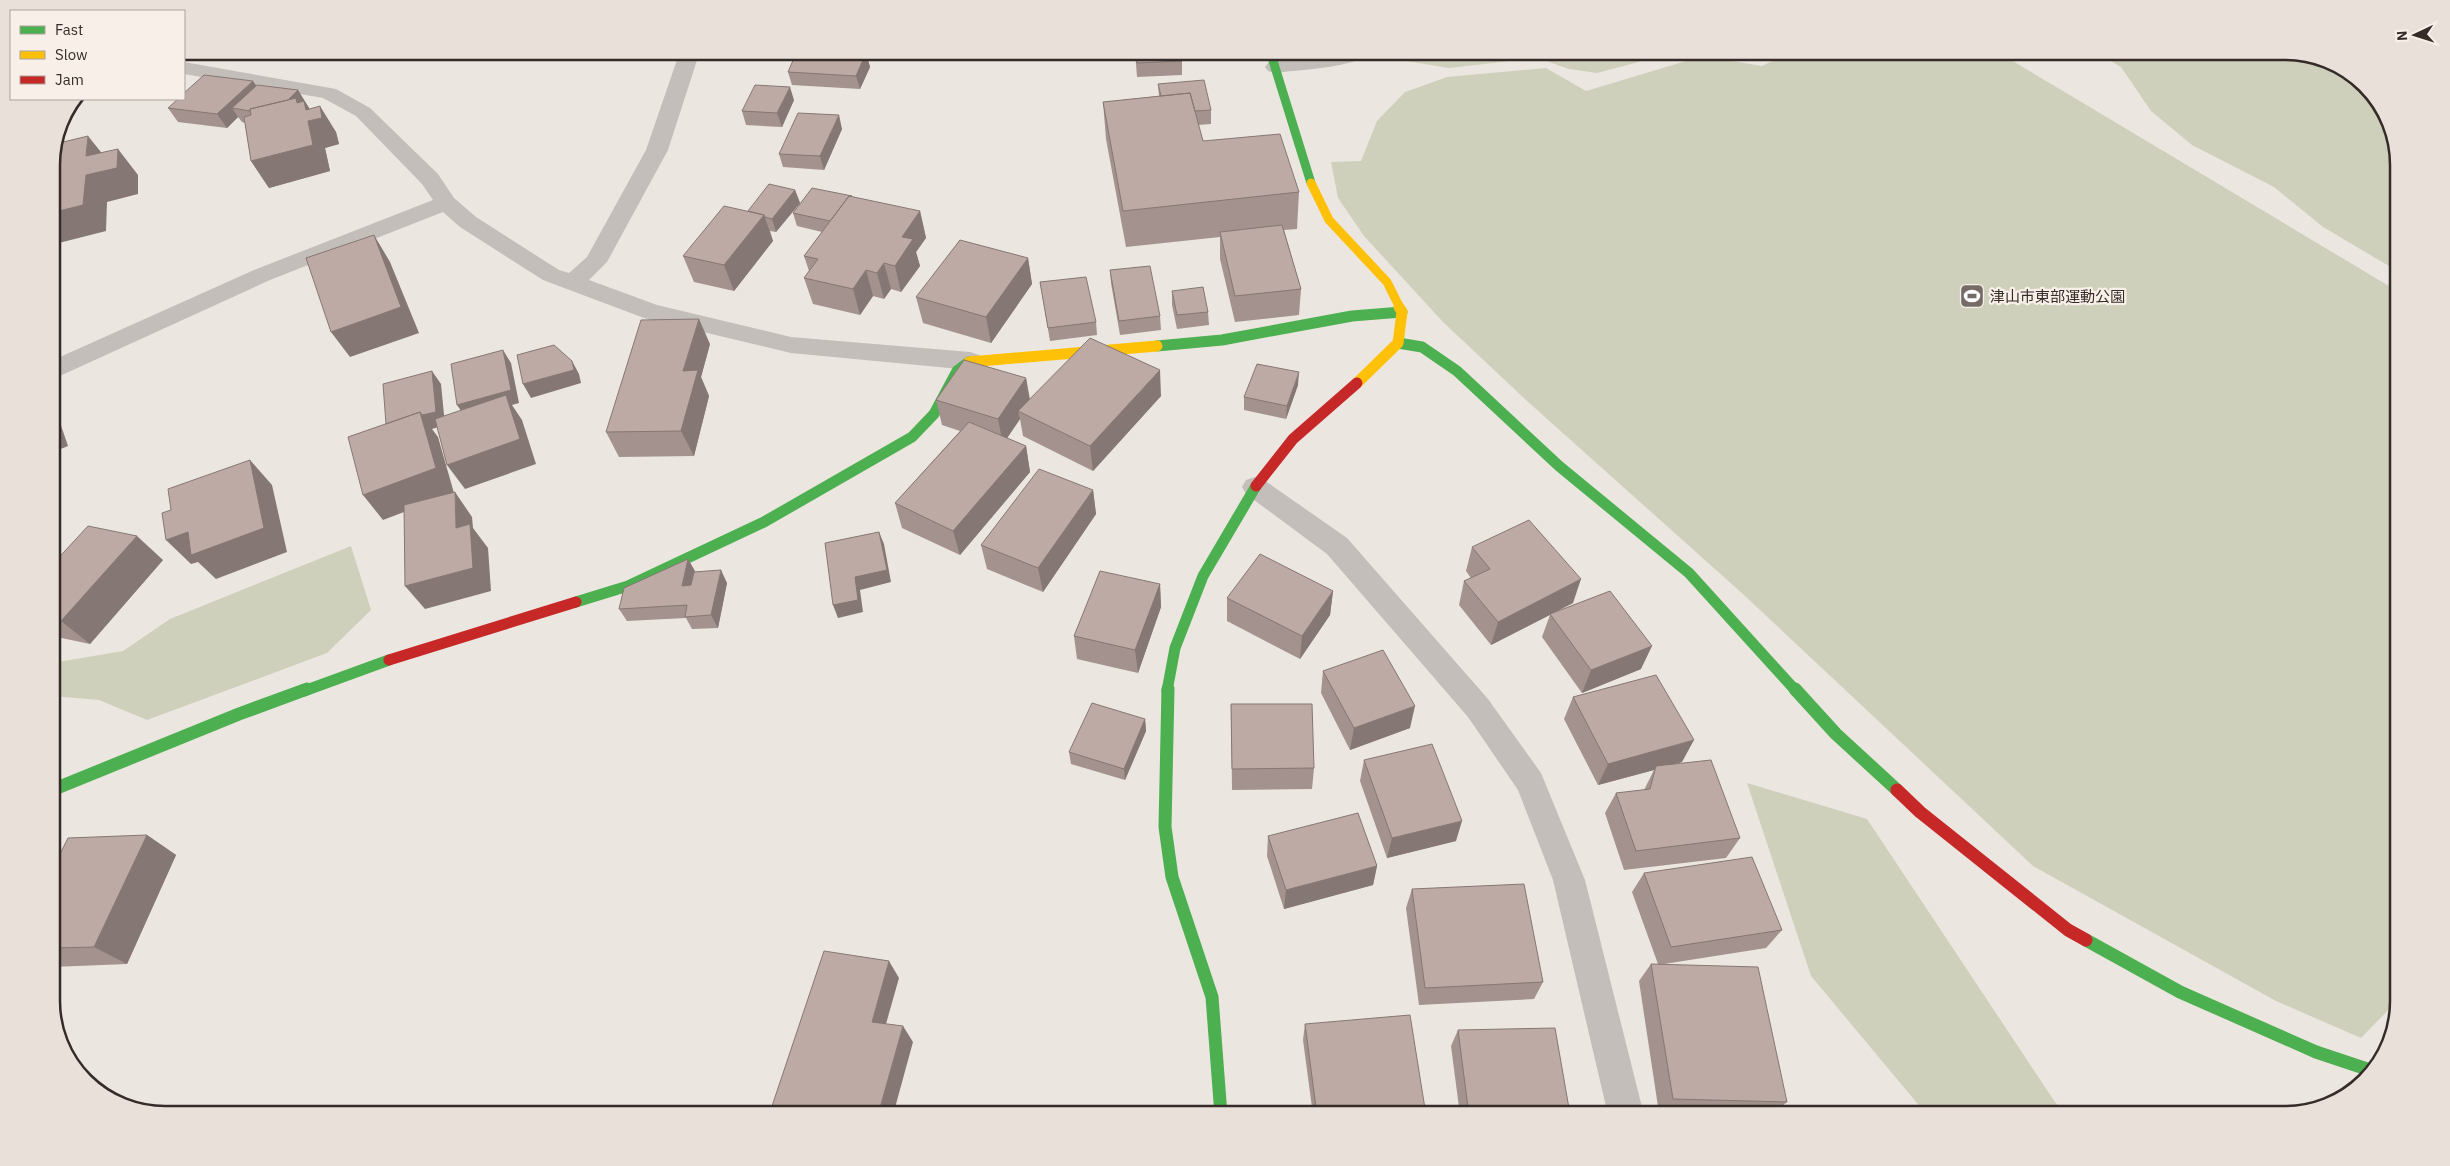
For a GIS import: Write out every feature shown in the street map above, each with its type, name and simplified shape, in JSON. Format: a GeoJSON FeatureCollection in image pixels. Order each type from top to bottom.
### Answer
{"type":"FeatureCollection","features":[{"type":"Feature","properties":{"kind":"street"},"geometry":{"type":"LineString","coordinates":[[572,282],[596,262],[657,150],[688,60]]}},
{"type":"Feature","properties":{"kind":"street"},"geometry":{"type":"LineString","coordinates":[[1220,1106],[1212,997],[1171,869],[1165,827],[1166,699],[1175,648],[1203,576],[1255,487],[1293,439],[1370,372],[1398,343],[1402,312],[1387,282],[1329,220],[1306,172],[1272,60]]}},
{"type":"Feature","properties":{"kind":"street"},"geometry":{"type":"LineString","coordinates":[[185,68],[329,93],[363,112],[430,179],[446,203],[468,222],[551,275],[652,312],[791,345],[970,361],[1011,360],[1222,340],[1352,316],[1402,312]]}},
{"type":"Feature","properties":{"kind":"street"},"geometry":{"type":"LineString","coordinates":[[60,367],[262,275],[446,203]]}},
{"type":"Feature","properties":{"kind":"street"},"geometry":{"type":"LineString","coordinates":[[1398,343],[1422,348],[1457,371],[1559,466],[1689,573],[1836,734],[1920,812],[2068,930],[2180,992],[2316,1052],[2365,1068]]}},
{"type":"Feature","properties":{"kind":"street"},"geometry":{"type":"LineString","coordinates":[[60,787],[239,714],[351,672],[628,586],[764,522],[912,437],[934,414],[958,372],[970,361]]}},
{"type":"Feature","properties":{"kind":"street"},"geometry":{"type":"LineString","coordinates":[[1255,487],[1337,546],[1478,708],[1530,783],[1569,880],[1624,1106]]}},
{"type":"Feature","properties":{"kind":"green space"},"geometry":{"type":"Polygon","coordinates":[[[1406,60],[1520,60],[1449,68],[1406,60]]]}},
{"type":"Feature","properties":{"kind":"green space"},"geometry":{"type":"Polygon","coordinates":[[[1544,60],[1646,60],[1597,73],[1569,69],[1544,60]]]}},
{"type":"Feature","properties":{"kind":"green space"},"geometry":{"type":"Polygon","coordinates":[[[1690,60],[1727,60],[1762,66],[1774,60],[2011,60],[2390,287],[2390,1001],[2389,1009],[2361,1038],[2276,1001],[2033,866],[1744,595],[1527,401],[1443,322],[1364,236],[1338,198],[1331,162],[1361,161],[1377,121],[1405,92],[1447,77],[1546,68],[1586,91],[1690,60]]]}},
{"type":"Feature","properties":{"kind":"green space"},"geometry":{"type":"Polygon","coordinates":[[[2109,60],[2292,60],[2325,68],[2344,78],[2372,106],[2379,118],[2388,144],[2390,158],[2390,267],[2323,227],[2274,187],[2192,145],[2151,111],[2121,67],[2109,60]]]}},
{"type":"Feature","properties":{"kind":"green space"},"geometry":{"type":"Polygon","coordinates":[[[351,546],[371,610],[327,653],[147,720],[99,700],[60,697],[60,662],[123,651],[170,619],[351,546]]]}},
{"type":"Feature","properties":{"kind":"green space"},"geometry":{"type":"Polygon","coordinates":[[[1747,783],[1867,819],[2059,1106],[1919,1106],[1811,976],[1747,783]]]}},
{"type":"Feature","properties":{"kind":"building"},"geometry":{"type":"Polygon","coordinates":[[[793,60],[863,60],[856,76],[788,72],[793,60]]]}},
{"type":"Feature","properties":{"kind":"building"},"geometry":{"type":"Polygon","coordinates":[[[1137,60],[1182,61],[1137,63],[1137,60]]]}},
{"type":"Feature","properties":{"kind":"building"},"geometry":{"type":"Polygon","coordinates":[[[204,75],[253,81],[217,114],[168,108],[177,100],[185,100],[185,92],[204,75]]]}},
{"type":"Feature","properties":{"kind":"building"},"geometry":{"type":"Polygon","coordinates":[[[1204,80],[1211,110],[1195,111],[1190,93],[1161,96],[1158,84],[1204,80]]]}},
{"type":"Feature","properties":{"kind":"building"},"geometry":{"type":"Polygon","coordinates":[[[257,85],[298,90],[288,100],[250,109],[250,111],[232,108],[257,85]]]}},
{"type":"Feature","properties":{"kind":"building"},"geometry":{"type":"Polygon","coordinates":[[[755,85],[790,87],[777,113],[742,111],[755,85]]]}},
{"type":"Feature","properties":{"kind":"building"},"geometry":{"type":"Polygon","coordinates":[[[1190,93],[1203,141],[1280,134],[1299,192],[1123,211],[1103,102],[1190,93]]]}},
{"type":"Feature","properties":{"kind":"building"},"geometry":{"type":"Polygon","coordinates":[[[296,98],[297,103],[304,101],[306,110],[320,106],[322,118],[308,121],[313,145],[251,161],[244,117],[251,115],[250,109],[296,98]]]}},
{"type":"Feature","properties":{"kind":"building"},"geometry":{"type":"Polygon","coordinates":[[[798,113],[839,115],[820,156],[779,154],[798,113]]]}},
{"type":"Feature","properties":{"kind":"building"},"geometry":{"type":"Polygon","coordinates":[[[88,136],[86,156],[118,149],[117,168],[86,175],[83,205],[60,211],[60,158],[63,142],[88,136]]]}},
{"type":"Feature","properties":{"kind":"building"},"geometry":{"type":"Polygon","coordinates":[[[769,184],[795,190],[772,219],[748,211],[769,184]]]}},
{"type":"Feature","properties":{"kind":"building"},"geometry":{"type":"Polygon","coordinates":[[[812,188],[852,196],[849,196],[830,221],[793,213],[812,188]]]}},
{"type":"Feature","properties":{"kind":"building"},"geometry":{"type":"Polygon","coordinates":[[[849,196],[920,211],[902,237],[913,239],[895,266],[884,263],[877,273],[866,270],[853,289],[804,278],[818,259],[804,256],[849,196]]]}},
{"type":"Feature","properties":{"kind":"building"},"geometry":{"type":"Polygon","coordinates":[[[724,206],[764,215],[724,265],[683,256],[724,206]]]}},
{"type":"Feature","properties":{"kind":"building"},"geometry":{"type":"Polygon","coordinates":[[[1282,225],[1301,289],[1235,296],[1220,232],[1282,225]]]}},
{"type":"Feature","properties":{"kind":"building"},"geometry":{"type":"Polygon","coordinates":[[[374,235],[401,307],[331,332],[306,258],[374,235]]]}},
{"type":"Feature","properties":{"kind":"building"},"geometry":{"type":"Polygon","coordinates":[[[960,240],[1028,258],[986,317],[916,297],[960,240]]]}},
{"type":"Feature","properties":{"kind":"building"},"geometry":{"type":"Polygon","coordinates":[[[1150,266],[1160,316],[1119,321],[1110,270],[1150,266]]]}},
{"type":"Feature","properties":{"kind":"building"},"geometry":{"type":"Polygon","coordinates":[[[1086,277],[1096,322],[1048,328],[1040,282],[1086,277]]]}},
{"type":"Feature","properties":{"kind":"building"},"geometry":{"type":"Polygon","coordinates":[[[1203,287],[1208,312],[1177,315],[1172,291],[1203,287]]]}},
{"type":"Feature","properties":{"kind":"building"},"geometry":{"type":"Polygon","coordinates":[[[699,319],[683,371],[698,370],[681,431],[606,432],[641,320],[699,319]]]}},
{"type":"Feature","properties":{"kind":"building"},"geometry":{"type":"Polygon","coordinates":[[[1090,338],[1160,370],[1090,446],[1018,411],[1090,338]]]}},
{"type":"Feature","properties":{"kind":"building"},"geometry":{"type":"Polygon","coordinates":[[[554,345],[572,361],[574,370],[523,384],[517,355],[554,345]]]}},
{"type":"Feature","properties":{"kind":"building"},"geometry":{"type":"Polygon","coordinates":[[[503,350],[511,390],[457,405],[451,364],[503,350]]]}},
{"type":"Feature","properties":{"kind":"building"},"geometry":{"type":"Polygon","coordinates":[[[964,360],[1026,378],[998,419],[936,400],[964,360]]]}},
{"type":"Feature","properties":{"kind":"building"},"geometry":{"type":"Polygon","coordinates":[[[1257,364],[1299,372],[1287,406],[1244,397],[1257,364]]]}},
{"type":"Feature","properties":{"kind":"building"},"geometry":{"type":"Polygon","coordinates":[[[432,371],[436,412],[422,415],[420,412],[386,424],[383,384],[432,371]]]}},
{"type":"Feature","properties":{"kind":"building"},"geometry":{"type":"Polygon","coordinates":[[[506,395],[520,439],[447,465],[435,419],[506,395]]]}},
{"type":"Feature","properties":{"kind":"building"},"geometry":{"type":"Polygon","coordinates":[[[420,412],[436,468],[363,495],[348,437],[420,412]]]}},
{"type":"Feature","properties":{"kind":"building"},"geometry":{"type":"Polygon","coordinates":[[[969,422],[1026,446],[953,531],[895,503],[969,422]]]}},
{"type":"Feature","properties":{"kind":"building"},"geometry":{"type":"Polygon","coordinates":[[[250,460],[264,528],[191,555],[188,532],[166,540],[162,513],[171,510],[168,489],[250,460]]]}},
{"type":"Feature","properties":{"kind":"building"},"geometry":{"type":"Polygon","coordinates":[[[1039,469],[1093,490],[1038,568],[981,545],[1039,469]]]}},
{"type":"Feature","properties":{"kind":"building"},"geometry":{"type":"Polygon","coordinates":[[[455,492],[456,528],[470,524],[473,568],[405,586],[404,505],[455,492]]]}},
{"type":"Feature","properties":{"kind":"building"},"geometry":{"type":"Polygon","coordinates":[[[1529,520],[1581,579],[1498,622],[1464,581],[1490,569],[1472,547],[1529,520]]]}},
{"type":"Feature","properties":{"kind":"building"},"geometry":{"type":"Polygon","coordinates":[[[88,526],[137,536],[61,621],[60,556],[88,526]]]}},
{"type":"Feature","properties":{"kind":"building"},"geometry":{"type":"Polygon","coordinates":[[[879,532],[887,570],[855,577],[858,600],[833,605],[825,543],[879,532]]]}},
{"type":"Feature","properties":{"kind":"building"},"geometry":{"type":"Polygon","coordinates":[[[1260,554],[1333,591],[1302,636],[1227,598],[1260,554]]]}},
{"type":"Feature","properties":{"kind":"building"},"geometry":{"type":"Polygon","coordinates":[[[688,559],[682,586],[691,585],[694,572],[721,570],[711,615],[685,617],[687,605],[619,609],[624,588],[688,559]]]}},
{"type":"Feature","properties":{"kind":"building"},"geometry":{"type":"Polygon","coordinates":[[[1100,571],[1160,584],[1135,650],[1074,636],[1100,571]]]}},
{"type":"Feature","properties":{"kind":"building"},"geometry":{"type":"Polygon","coordinates":[[[1610,591],[1652,646],[1591,670],[1550,614],[1610,591]]]}},
{"type":"Feature","properties":{"kind":"building"},"geometry":{"type":"Polygon","coordinates":[[[1383,650],[1415,706],[1354,728],[1323,671],[1383,650]]]}},
{"type":"Feature","properties":{"kind":"building"},"geometry":{"type":"Polygon","coordinates":[[[1656,675],[1694,740],[1608,764],[1573,697],[1656,675]]]}},
{"type":"Feature","properties":{"kind":"building"},"geometry":{"type":"Polygon","coordinates":[[[1092,703],[1145,719],[1124,769],[1069,752],[1092,703]]]}},
{"type":"Feature","properties":{"kind":"building"},"geometry":{"type":"Polygon","coordinates":[[[1231,704],[1312,704],[1314,768],[1232,769],[1231,704]]]}},
{"type":"Feature","properties":{"kind":"building"},"geometry":{"type":"Polygon","coordinates":[[[1432,744],[1462,821],[1392,838],[1364,760],[1432,744]]]}},
{"type":"Feature","properties":{"kind":"building"},"geometry":{"type":"Polygon","coordinates":[[[1711,760],[1740,838],[1636,851],[1616,793],[1650,789],[1656,766],[1711,760]]]}},
{"type":"Feature","properties":{"kind":"building"},"geometry":{"type":"Polygon","coordinates":[[[1358,813],[1377,866],[1286,890],[1268,836],[1358,813]]]}},
{"type":"Feature","properties":{"kind":"building"},"geometry":{"type":"Polygon","coordinates":[[[147,835],[94,947],[60,948],[60,854],[68,838],[147,835]]]}},
{"type":"Feature","properties":{"kind":"building"},"geometry":{"type":"Polygon","coordinates":[[[1752,857],[1782,930],[1671,947],[1644,873],[1752,857]]]}},
{"type":"Feature","properties":{"kind":"building"},"geometry":{"type":"Polygon","coordinates":[[[1524,884],[1543,982],[1425,988],[1412,889],[1524,884]]]}},
{"type":"Feature","properties":{"kind":"building"},"geometry":{"type":"Polygon","coordinates":[[[824,951],[889,961],[872,1022],[903,1026],[881,1106],[772,1106],[824,951]]]}},
{"type":"Feature","properties":{"kind":"building"},"geometry":{"type":"Polygon","coordinates":[[[1651,964],[1758,967],[1787,1102],[1673,1099],[1651,964]]]}},
{"type":"Feature","properties":{"kind":"building"},"geometry":{"type":"Polygon","coordinates":[[[1410,1015],[1425,1106],[1316,1106],[1305,1024],[1410,1015]]]}},
{"type":"Feature","properties":{"kind":"building"},"geometry":{"type":"Polygon","coordinates":[[[1555,1028],[1569,1106],[1468,1106],[1458,1030],[1555,1028]]]}},
{"type":"Feature","properties":{"kind":"traffic: fast"},"geometry":{"type":"LineString","coordinates":[[1273,60],[1306,172],[1311,183]]}},
{"type":"Feature","properties":{"kind":"traffic: fast"},"geometry":{"type":"LineString","coordinates":[[1157,346],[1222,340],[1352,316],[1402,312]]}},
{"type":"Feature","properties":{"kind":"traffic: fast"},"geometry":{"type":"LineString","coordinates":[[1398,343],[1422,347],[1457,371],[1559,466],[1689,573],[1836,734],[1897,790]]}},
{"type":"Feature","properties":{"kind":"traffic: fast"},"geometry":{"type":"LineString","coordinates":[[576,602],[628,586],[764,522],[912,437],[934,414],[957,371],[969,362]]}},
{"type":"Feature","properties":{"kind":"traffic: fast"},"geometry":{"type":"LineString","coordinates":[[1220,1106],[1212,997],[1172,877],[1165,827],[1166,699],[1175,648],[1203,576],[1256,486]]}},
{"type":"Feature","properties":{"kind":"traffic: fast"},"geometry":{"type":"LineString","coordinates":[[60,787],[239,714],[389,660]]}},
{"type":"Feature","properties":{"kind":"traffic: fast"},"geometry":{"type":"LineString","coordinates":[[2086,940],[2180,992],[2316,1052],[2365,1068]]}},
{"type":"Feature","properties":{"kind":"traffic: slow"},"geometry":{"type":"LineString","coordinates":[[1311,183],[1329,220],[1387,282],[1402,312],[1398,343],[1357,383]]}},
{"type":"Feature","properties":{"kind":"traffic: slow"},"geometry":{"type":"LineString","coordinates":[[969,362],[1157,346]]}},
{"type":"Feature","properties":{"kind":"traffic: jam"},"geometry":{"type":"LineString","coordinates":[[1256,486],[1293,439],[1357,383]]}},
{"type":"Feature","properties":{"kind":"traffic: jam"},"geometry":{"type":"LineString","coordinates":[[389,660],[576,602]]}},
{"type":"Feature","properties":{"kind":"traffic: jam"},"geometry":{"type":"LineString","coordinates":[[1897,790],[1920,812],[2068,930],[2086,940]]}},
{"type":"Feature","properties":{"kind":"place","name":"津山市東部運動公園"},"geometry":{"type":"Point","coordinates":[1972,296]}}]}
